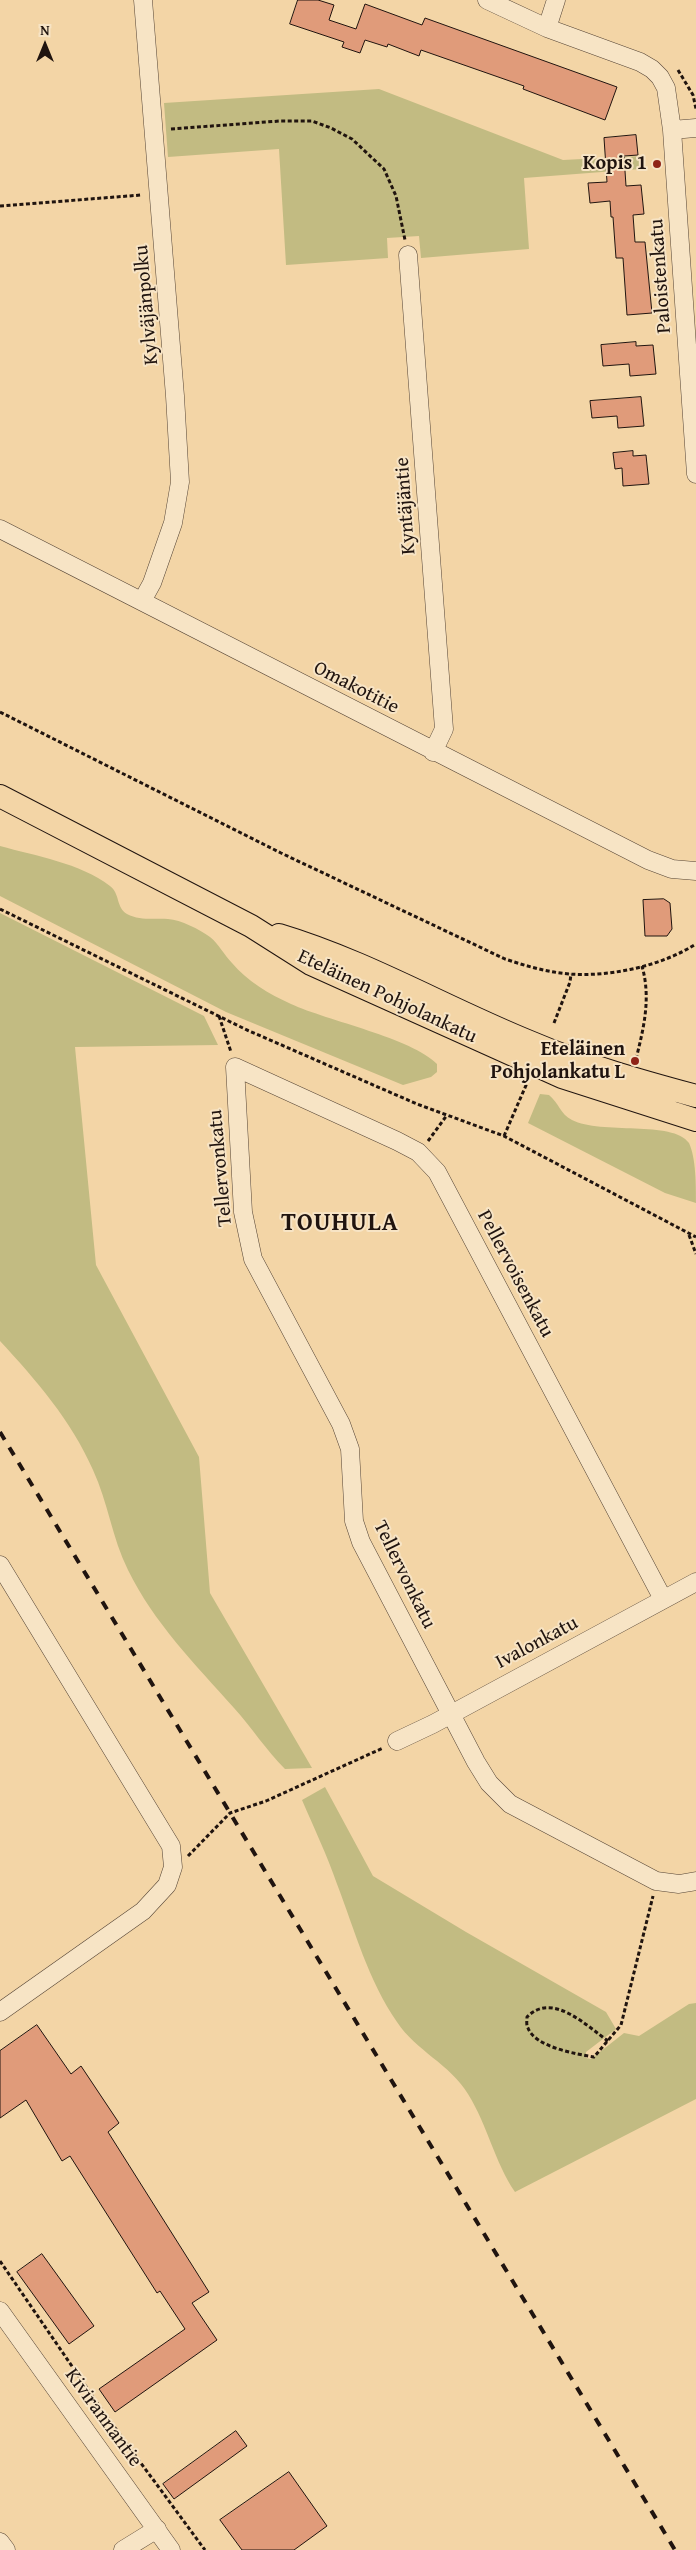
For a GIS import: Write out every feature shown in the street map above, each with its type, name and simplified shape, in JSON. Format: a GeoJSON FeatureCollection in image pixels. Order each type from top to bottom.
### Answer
{"type":"FeatureCollection","features":[{"type":"Feature","properties":{"kind":"main road","name":"Eteläinen Pohjolankatu"},"geometry":{"type":"LineString","coordinates":[[0,796],[251,926],[311,964],[562,1077],[696,1120]]}},
{"type":"Feature","properties":{"kind":"main road","name":"Eteläinen Pohjolankatu"},"geometry":{"type":"LineString","coordinates":[[251,926],[318,947],[530,1043],[596,1068],[696,1096]]}},
{"type":"Feature","properties":{"kind":"street","name":"Kylväjänpolku"},"geometry":{"type":"LineString","coordinates":[[142,601],[152,583],[173,523],[180,482],[175,396],[143,0]]}},
{"type":"Feature","properties":{"kind":"street"},"geometry":{"type":"LineString","coordinates":[[487,0],[547,28],[556,0]]}},
{"type":"Feature","properties":{"kind":"street","name":"Paloistenkatu"},"geometry":{"type":"LineString","coordinates":[[547,28],[640,62],[660,78],[670,105],[696,466]]}},
{"type":"Feature","properties":{"kind":"street"},"geometry":{"type":"LineString","coordinates":[[672,130],[696,128]]}},
{"type":"Feature","properties":{"kind":"street","name":"Kyntäjäntie"},"geometry":{"type":"LineString","coordinates":[[408,255],[444,729],[433,752]]}},
{"type":"Feature","properties":{"kind":"street","name":"Omakotitie"},"geometry":{"type":"LineString","coordinates":[[0,529],[433,752],[648,860],[672,869],[696,871]]}},
{"type":"Feature","properties":{"kind":"street","name":"Pellervoisenkatu"},"geometry":{"type":"LineString","coordinates":[[235,1067],[418,1152],[437,1172],[663,1599]]}},
{"type":"Feature","properties":{"kind":"street","name":"Tellervonkatu"},"geometry":{"type":"LineString","coordinates":[[235,1067],[243,1212],[253,1259],[341,1424],[350,1449],[354,1521],[361,1542],[489,1784],[510,1804],[656,1881],[679,1884],[696,1881]]}},
{"type":"Feature","properties":{"kind":"street"},"geometry":{"type":"LineString","coordinates":[[0,1565],[171,1846],[173,1867],[167,1885],[143,1911],[0,2012]]}},
{"type":"Feature","properties":{"kind":"street","name":"Ivalonkatu"},"geometry":{"type":"LineString","coordinates":[[397,1741],[696,1582]]}},
{"type":"Feature","properties":{"kind":"street","name":"Kivirannantie"},"geometry":{"type":"LineString","coordinates":[[0,2311],[171,2550]]}},
{"type":"Feature","properties":{"kind":"street"},"geometry":{"type":"LineString","coordinates":[[123,2550],[157,2529]]}},
{"type":"Feature","properties":{"kind":"street"},"geometry":{"type":"LineString","coordinates":[[0,2542],[6,2550]]}},
{"type":"Feature","properties":{"kind":"path"},"geometry":{"type":"LineString","coordinates":[[154,131],[280,121],[312,121],[331,128],[352,139],[384,169],[396,196],[408,255]]}},
{"type":"Feature","properties":{"kind":"path"},"geometry":{"type":"LineString","coordinates":[[0,206],[159,194]]}},
{"type":"Feature","properties":{"kind":"path"},"geometry":{"type":"LineString","coordinates":[[0,712],[281,853],[505,959],[541,970],[571,974],[620,971],[642,966],[676,954],[696,944]]}},
{"type":"Feature","properties":{"kind":"path"},"geometry":{"type":"LineString","coordinates":[[0,909],[219,1016],[446,1115],[504,1136],[696,1237]]}},
{"type":"Feature","properties":{"kind":"path"},"geometry":{"type":"LineString","coordinates":[[635,1061],[646,1006],[647,984],[642,966]]}},
{"type":"Feature","properties":{"kind":"path"},"geometry":{"type":"LineString","coordinates":[[554,1023],[570,982],[571,974]]}},
{"type":"Feature","properties":{"kind":"path"},"geometry":{"type":"LineString","coordinates":[[219,1016],[235,1067]]}},
{"type":"Feature","properties":{"kind":"path"},"geometry":{"type":"LineString","coordinates":[[504,1136],[527,1083]]}},
{"type":"Feature","properties":{"kind":"path"},"geometry":{"type":"LineString","coordinates":[[418,1152],[434,1135],[446,1115]]}},
{"type":"Feature","properties":{"kind":"path"},"geometry":{"type":"LineString","coordinates":[[688,1234],[696,1254]]}},
{"type":"Feature","properties":{"kind":"path"},"geometry":{"type":"LineString","coordinates":[[173,1867],[191,1854],[230,1813],[266,1801],[397,1741]]}},
{"type":"Feature","properties":{"kind":"path"},"geometry":{"type":"LineString","coordinates":[[608,2040],[565,2010],[547,2007],[533,2010],[527,2017],[527,2028],[536,2038],[568,2053],[594,2057],[621,2025],[649,1921],[656,1881]]}},
{"type":"Feature","properties":{"kind":"path"},"geometry":{"type":"LineString","coordinates":[[0,2262],[104,2413],[205,2550]]}},
{"type":"Feature","properties":{"kind":"shaded area"},"geometry":{"type":"Polygon","coordinates":[[[379,89],[563,160],[641,156],[641,169],[524,178],[529,249],[421,258],[419,236],[387,238],[388,258],[286,265],[279,149],[168,157],[164,103],[379,89]]]}},
{"type":"Feature","properties":{"kind":"shaded area"},"geometry":{"type":"Polygon","coordinates":[[[0,846],[57,861],[85,871],[113,889],[121,908],[127,914],[142,918],[173,920],[195,928],[213,940],[238,970],[267,991],[291,1004],[409,1046],[437,1064],[437,1072],[431,1077],[403,1085],[226,1012],[0,896],[0,846]]]}},
{"type":"Feature","properties":{"kind":"shaded area"},"geometry":{"type":"Polygon","coordinates":[[[0,913],[204,1016],[218,1045],[75,1047],[96,1265],[199,1457],[210,1593],[312,1768],[285,1769],[190,1659],[150,1608],[128,1570],[98,1482],[74,1434],[52,1401],[0,1341],[0,913]]]}},
{"type":"Feature","properties":{"kind":"shaded area"},"geometry":{"type":"Polygon","coordinates":[[[540,1094],[549,1095],[568,1118],[585,1124],[600,1127],[653,1130],[681,1136],[689,1143],[693,1156],[696,1203],[665,1193],[528,1123],[540,1094]]]}},
{"type":"Feature","properties":{"kind":"shaded area"},"geometry":{"type":"Polygon","coordinates":[[[325,1787],[373,1876],[606,2012],[616,2029],[586,2052],[586,2058],[591,2059],[624,2033],[639,2036],[689,2004],[696,2003],[696,2099],[515,2192],[502,2168],[481,2118],[461,2083],[405,2032],[387,2006],[370,1972],[329,1863],[302,1800],[325,1787]]]}},
{"type":"Feature","properties":{"kind":"building"},"geometry":{"type":"Polygon","coordinates":[[[298,0],[318,0],[334,5],[329,20],[356,29],[365,4],[422,25],[425,18],[617,87],[605,120],[523,89],[524,86],[421,50],[419,56],[388,44],[387,47],[365,40],[360,53],[342,47],[344,42],[290,24],[298,0]]]}},
{"type":"Feature","properties":{"kind":"building"},"geometry":{"type":"Polygon","coordinates":[[[636,135],[638,155],[624,156],[626,186],[641,185],[644,214],[633,215],[635,242],[645,242],[652,313],[627,315],[623,258],[616,258],[610,201],[590,203],[588,183],[607,182],[604,138],[636,135]]]}},
{"type":"Feature","properties":{"kind":"building"},"geometry":{"type":"Polygon","coordinates":[[[636,342],[636,346],[653,345],[656,374],[630,376],[629,364],[603,366],[601,345],[636,342]]]}},
{"type":"Feature","properties":{"kind":"building"},"geometry":{"type":"Polygon","coordinates":[[[641,397],[644,426],[618,428],[617,416],[592,418],[590,401],[641,397]]]}},
{"type":"Feature","properties":{"kind":"building"},"geometry":{"type":"Polygon","coordinates":[[[633,451],[633,456],[646,455],[649,484],[623,486],[622,468],[615,469],[613,453],[633,451]]]}},
{"type":"Feature","properties":{"kind":"building"},"geometry":{"type":"Polygon","coordinates":[[[664,899],[670,903],[672,929],[667,936],[645,936],[643,900],[664,899]]]}},
{"type":"Feature","properties":{"kind":"building"},"geometry":{"type":"Polygon","coordinates":[[[37,2025],[71,2074],[81,2066],[119,2123],[108,2132],[209,2292],[192,2303],[217,2340],[115,2412],[99,2389],[185,2329],[160,2291],[157,2293],[70,2156],[62,2161],[26,2100],[0,2118],[0,2051],[37,2025]]]}},
{"type":"Feature","properties":{"kind":"building"},"geometry":{"type":"Polygon","coordinates":[[[42,2254],[94,2326],[69,2344],[17,2272],[42,2254]]]}},
{"type":"Feature","properties":{"kind":"building"},"geometry":{"type":"Polygon","coordinates":[[[236,2431],[247,2446],[174,2499],[163,2484],[236,2431]]]}},
{"type":"Feature","properties":{"kind":"building"},"geometry":{"type":"Polygon","coordinates":[[[289,2472],[327,2526],[294,2550],[242,2550],[220,2520],[289,2472]]]}},
{"type":"Feature","properties":{"kind":"railway"},"geometry":{"type":"LineString","coordinates":[[0,1432],[675,2550]]}},
{"type":"Feature","properties":{"kind":"place","name":"Kopis 1"},"geometry":{"type":"Point","coordinates":[657,164]}},
{"type":"Feature","properties":{"kind":"place","name":"Eteläinen Pohjolankatu L"},"geometry":{"type":"Point","coordinates":[635,1061]}},
{"type":"Feature","properties":{"kind":"district","name":"TOUHULA"},"geometry":{"type":"Point","coordinates":[340,1224]}}]}
